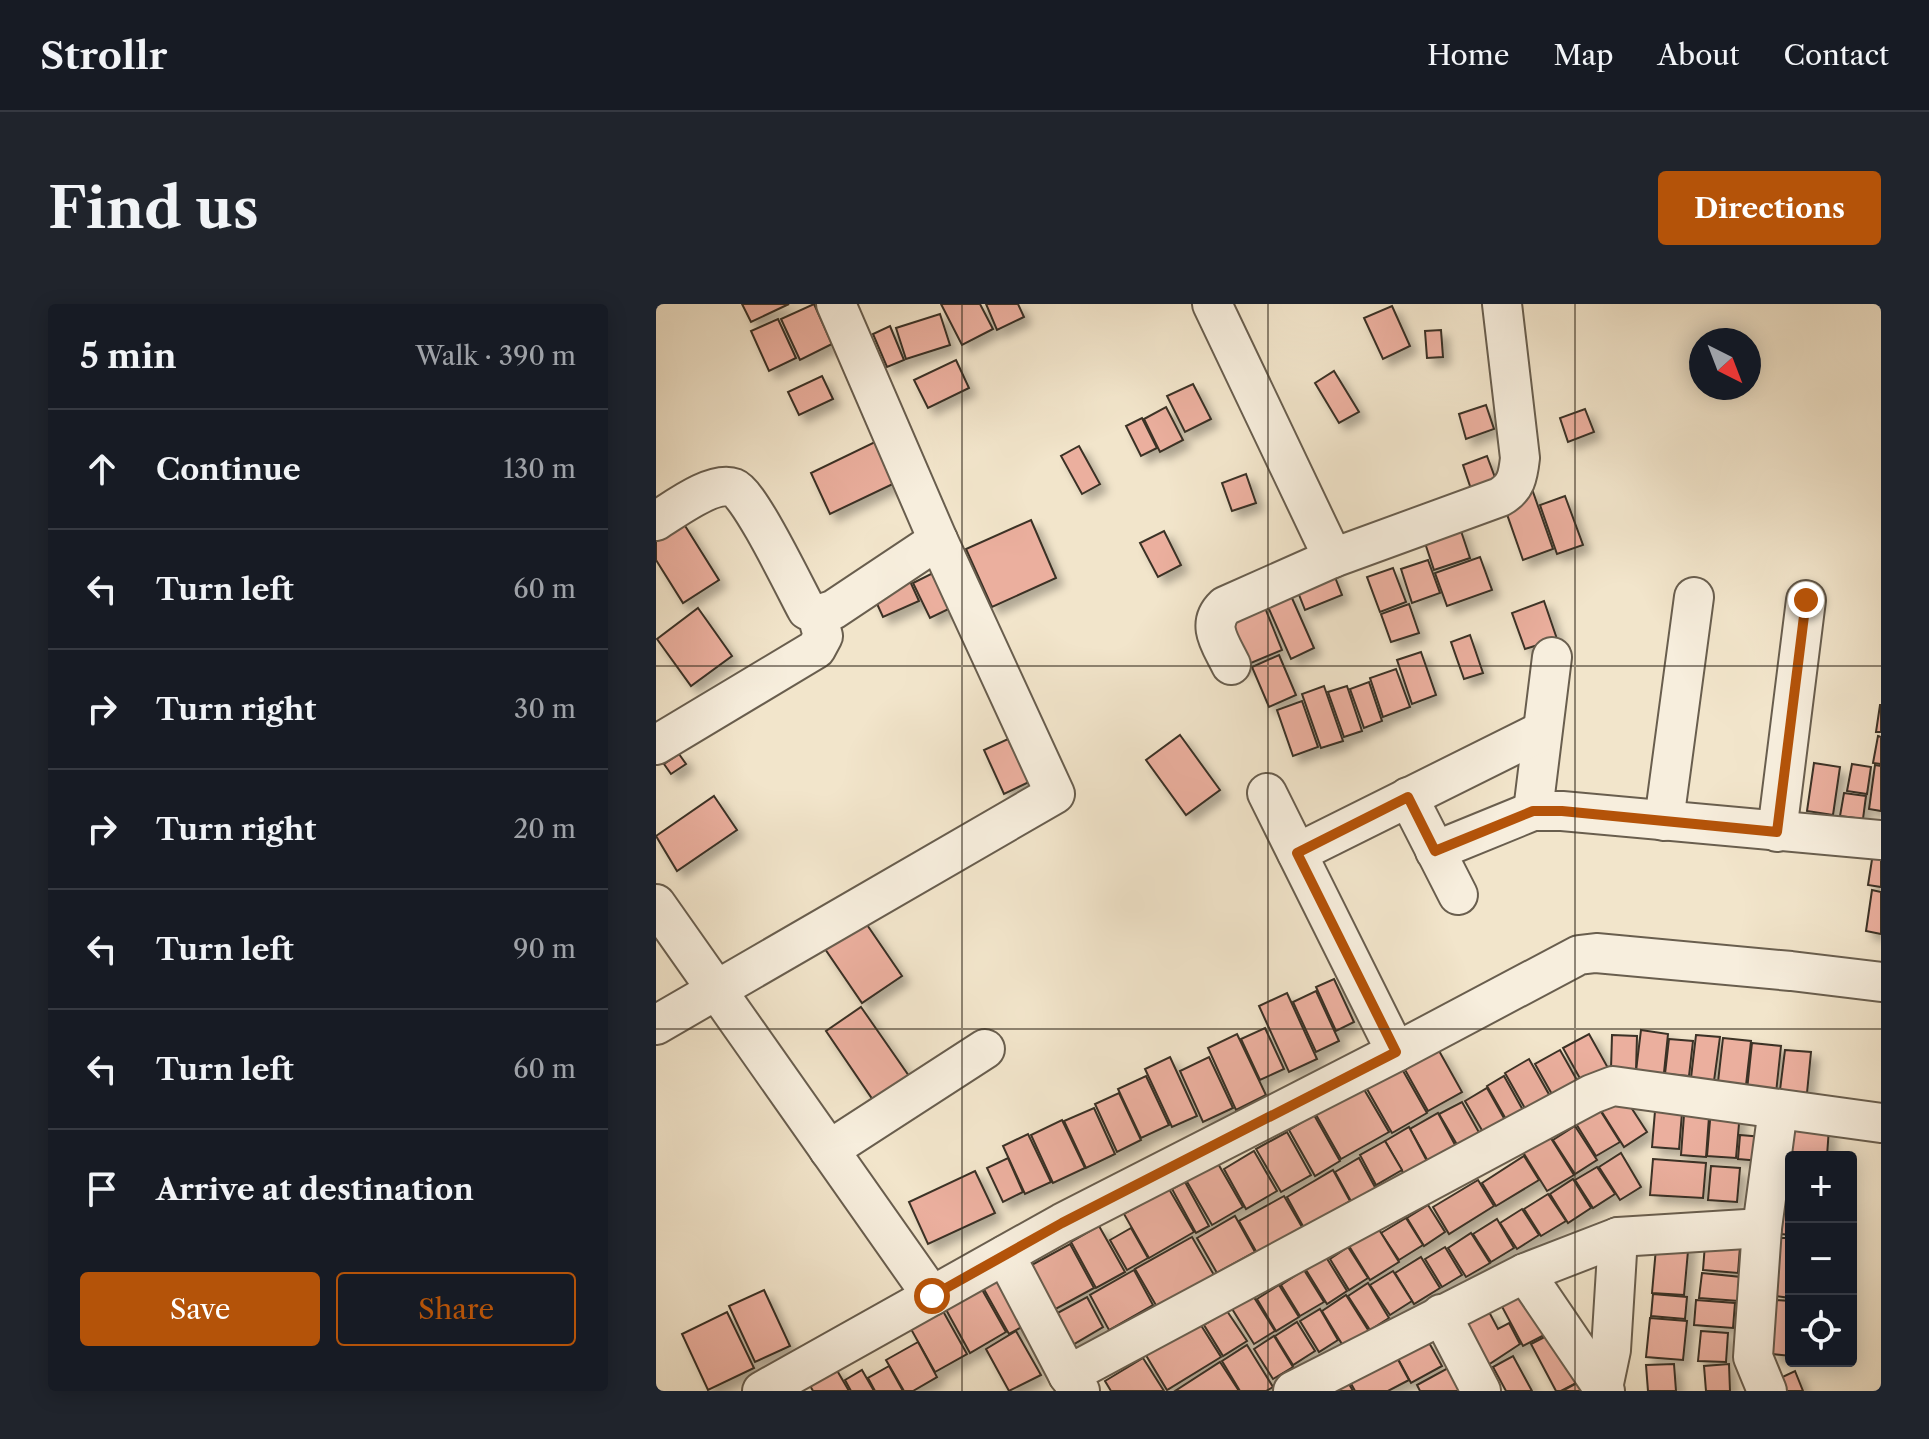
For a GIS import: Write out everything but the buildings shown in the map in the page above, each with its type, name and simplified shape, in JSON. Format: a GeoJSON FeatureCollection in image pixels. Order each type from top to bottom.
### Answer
{"type":"FeatureCollection","features":[{"type":"Feature","properties":{"kind":"street"},"geometry":{"type":"LineString","coordinates":[[656,1025],[1055,794],[938,540],[836,304]]}},
{"type":"Feature","properties":{"kind":"street"},"geometry":{"type":"LineString","coordinates":[[1212,304],[1333,558]]}},
{"type":"Feature","properties":{"kind":"street"},"geometry":{"type":"LineString","coordinates":[[1231,665],[1214,630],[1214,618],[1238,600],[1333,558],[1500,497],[1517,481],[1520,458],[1502,304]]}},
{"type":"Feature","properties":{"kind":"street"},"geometry":{"type":"LineString","coordinates":[[656,521],[716,488],[734,488],[749,505],[807,610],[817,615],[833,610],[938,540]]}},
{"type":"Feature","properties":{"kind":"street"},"geometry":{"type":"LineString","coordinates":[[1664,821],[1694,597]]}},
{"type":"Feature","properties":{"kind":"street"},"geometry":{"type":"LineString","coordinates":[[1777,832],[1806,600]]}},
{"type":"Feature","properties":{"kind":"street"},"geometry":{"type":"LineString","coordinates":[[656,745],[816,649],[823,636],[817,615]]}},
{"type":"Feature","properties":{"kind":"street"},"geometry":{"type":"LineString","coordinates":[[1533,811],[1552,657]]}},
{"type":"Feature","properties":{"kind":"street"},"geometry":{"type":"LineString","coordinates":[[1297,853],[1542,731]]}},
{"type":"Feature","properties":{"kind":"street"},"geometry":{"type":"LineString","coordinates":[[1267,793],[1396,1052]]}},
{"type":"Feature","properties":{"kind":"street"},"geometry":{"type":"LineString","coordinates":[[1408,797],[1458,895]]}},
{"type":"Feature","properties":{"kind":"street"},"geometry":{"type":"LineString","coordinates":[[1435,851],[1533,811],[1562,811],[1881,840]]}},
{"type":"Feature","properties":{"kind":"street"},"geometry":{"type":"LineString","coordinates":[[656,904],[932,1296]]}},
{"type":"Feature","properties":{"kind":"street"},"geometry":{"type":"LineString","coordinates":[[762,1391],[1062,1223],[1579,955],[1596,953],[1881,982]]}},
{"type":"Feature","properties":{"kind":"street"},"geometry":{"type":"LineString","coordinates":[[829,1150],[985,1049]]}},
{"type":"Feature","properties":{"kind":"street"},"geometry":{"type":"LineString","coordinates":[[1005,1255],[1074,1383],[1578,1101],[1613,1086],[1881,1123]]}},
{"type":"Feature","properties":{"kind":"street"},"geometry":{"type":"LineString","coordinates":[[1767,1391],[1753,1357],[1762,1228],[1778,1109]]}},
{"type":"Feature","properties":{"kind":"street"},"geometry":{"type":"LineString","coordinates":[[1293,1391],[1525,1273],[1618,1237],[1762,1228]]}},
{"type":"Feature","properties":{"kind":"street"},"geometry":{"type":"LineString","coordinates":[[1604,1390],[1611,1350],[1618,1237]]}},
{"type":"Feature","properties":{"kind":"street"},"geometry":{"type":"LineString","coordinates":[[1525,1273],[1604,1390]]}},
{"type":"Feature","properties":{"kind":"street"},"geometry":{"type":"LineString","coordinates":[[1441,1314],[1481,1391]]}},
{"type":"Feature","properties":{"kind":"route"},"geometry":{"type":"LineString","coordinates":[[932,1296],[1062,1223],[1396,1052],[1297,853],[1408,797],[1435,851],[1533,811],[1562,811],[1777,832],[1806,600]]}}]}
